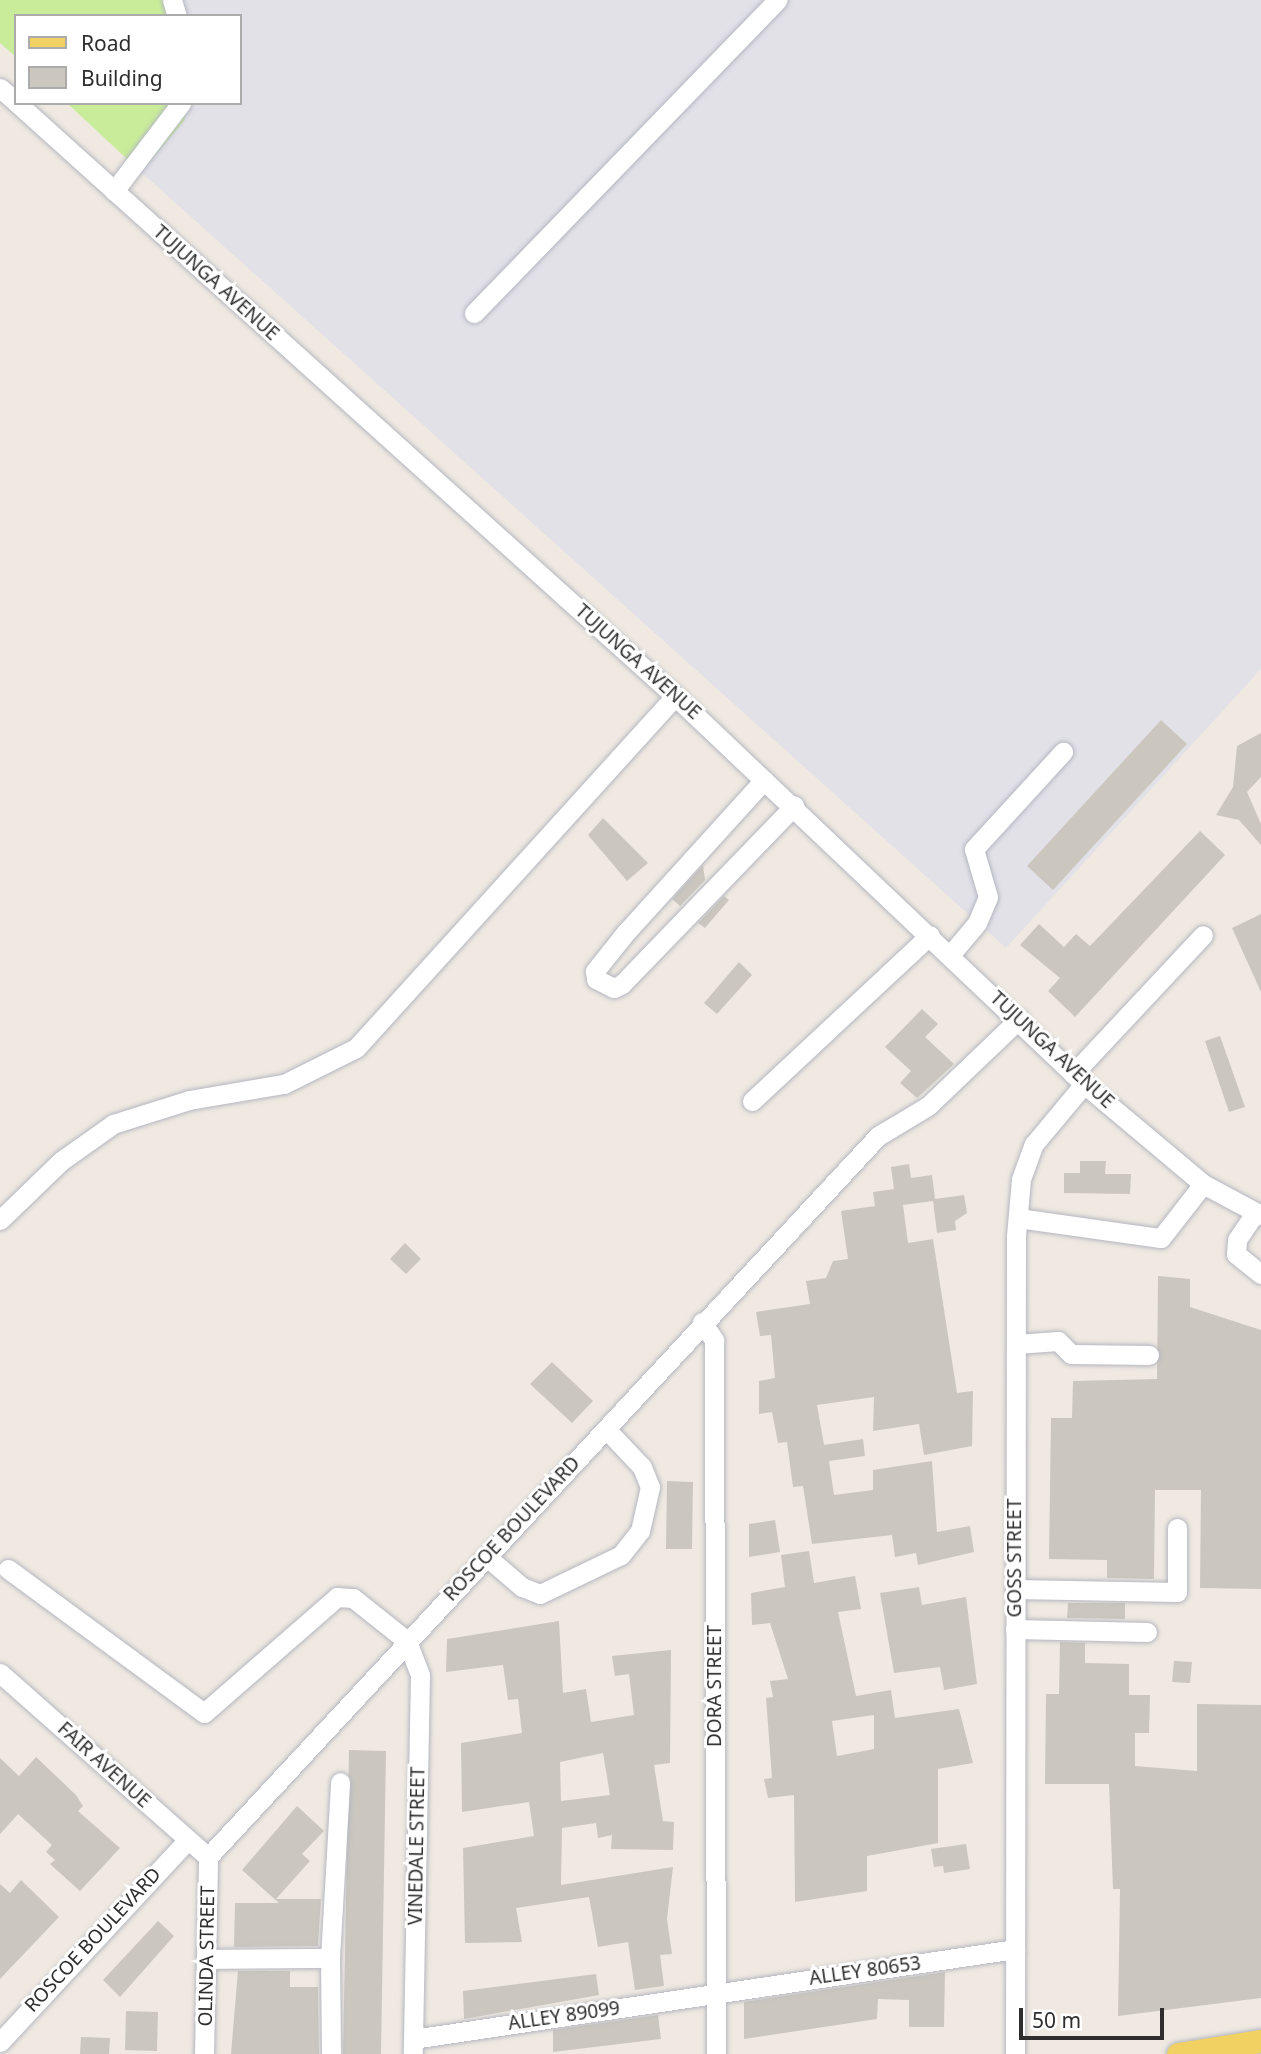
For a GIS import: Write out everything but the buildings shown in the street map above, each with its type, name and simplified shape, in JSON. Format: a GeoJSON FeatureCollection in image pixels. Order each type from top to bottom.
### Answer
{"type":"FeatureCollection","features":[{"type":"Feature","properties":{"kind":"main road"},"geometry":{"type":"LineString","coordinates":[[1178,2054],[1261,2041]]}},
{"type":"Feature","properties":{"kind":"street"},"geometry":{"type":"LineString","coordinates":[[474,313],[777,0]]}},
{"type":"Feature","properties":{"kind":"street","name":"TUJUNGA AVENUE"},"geometry":{"type":"LineString","coordinates":[[0,88],[14,101]]}},
{"type":"Feature","properties":{"kind":"street","name":"TUJUNGA AVENUE"},"geometry":{"type":"LineString","coordinates":[[18,105],[675,696],[951,954],[1079,1079],[1203,1184],[1258,1214]]}},
{"type":"Feature","properties":{"kind":"street"},"geometry":{"type":"LineString","coordinates":[[114,191],[179,105]]}},
{"type":"Feature","properties":{"kind":"street"},"geometry":{"type":"LineString","coordinates":[[0,1220],[61,1161],[113,1124],[189,1100],[284,1084],[356,1048],[675,696]]}},
{"type":"Feature","properties":{"kind":"street"},"geometry":{"type":"LineString","coordinates":[[951,954],[977,923],[988,897],[974,849],[1063,752]]}},
{"type":"Feature","properties":{"kind":"street"},"geometry":{"type":"LineString","coordinates":[[764,780],[626,932],[596,979],[614,988],[622,984],[794,806]]}},
{"type":"Feature","properties":{"kind":"street"},"geometry":{"type":"LineString","coordinates":[[752,1101],[930,935]]}},
{"type":"Feature","properties":{"kind":"street","name":"GOSS STREET"},"geometry":{"type":"LineString","coordinates":[[1014,2054],[1018,1218],[1034,1144],[1079,1079],[1203,935]]}},
{"type":"Feature","properties":{"kind":"street","name":"ROSCOE BOULEVARD"},"geometry":{"type":"LineString","coordinates":[[208,1857],[816,1200],[878,1136],[920,1112],[1019,1019]]}},
{"type":"Feature","properties":{"kind":"street"},"geometry":{"type":"LineString","coordinates":[[1018,1218],[1161,1238],[1203,1184]]}},
{"type":"Feature","properties":{"kind":"street"},"geometry":{"type":"LineString","coordinates":[[1258,1214],[1237,1240],[1236,1254],[1261,1274]]}},
{"type":"Feature","properties":{"kind":"street","name":"DORA STREET"},"geometry":{"type":"LineString","coordinates":[[702,1322],[715,1340],[716,2054]]}},
{"type":"Feature","properties":{"kind":"street"},"geometry":{"type":"LineString","coordinates":[[1016,1344],[1058,1340],[1071,1354],[1149,1355]]}},
{"type":"Feature","properties":{"kind":"street"},"geometry":{"type":"LineString","coordinates":[[487,1557],[522,1587],[540,1594],[621,1555],[640,1531],[650,1487],[642,1467],[606,1429]]}},
{"type":"Feature","properties":{"kind":"street"},"geometry":{"type":"LineString","coordinates":[[1015,1589],[1177,1592],[1177,1528]]}},
{"type":"Feature","properties":{"kind":"street"},"geometry":{"type":"LineString","coordinates":[[8,1569],[204,1713],[337,1597],[354,1598],[407,1641]]}},
{"type":"Feature","properties":{"kind":"street"},"geometry":{"type":"LineString","coordinates":[[1015,1629],[1147,1632]]}},
{"type":"Feature","properties":{"kind":"street","name":"VINEDALE STREET"},"geometry":{"type":"LineString","coordinates":[[407,1641],[420,1675],[413,2047]]}},
{"type":"Feature","properties":{"kind":"street","name":"FAIR AVENUE"},"geometry":{"type":"LineString","coordinates":[[0,1672],[208,1857]]}},
{"type":"Feature","properties":{"kind":"street"},"geometry":{"type":"LineString","coordinates":[[331,2054],[330,1958],[340,1782]]}},
{"type":"Feature","properties":{"kind":"street","name":"ROSCOE BOULEVARD"},"geometry":{"type":"LineString","coordinates":[[2,2036],[188,1840]]}},
{"type":"Feature","properties":{"kind":"street","name":"OLINDA STREET"},"geometry":{"type":"LineString","coordinates":[[204,2054],[208,1857]]}},
{"type":"Feature","properties":{"kind":"street","name":"ALLEY 80653"},"geometry":{"type":"LineString","coordinates":[[715,1995],[1015,1948]]}},
{"type":"Feature","properties":{"kind":"street"},"geometry":{"type":"LineString","coordinates":[[206,1959],[330,1958]]}},
{"type":"Feature","properties":{"kind":"street","name":"ALLEY 89099"},"geometry":{"type":"LineString","coordinates":[[413,2047],[715,1995]]}},
{"type":"Feature","properties":{"kind":"shaded area"},"geometry":{"type":"Polygon","coordinates":[[[181,0],[1261,0],[1261,669],[1006,948],[141,172],[188,105],[242,105],[242,14],[184,14],[181,0]]]}},
{"type":"Feature","properties":{"kind":"green space"},"geometry":{"type":"Polygon","coordinates":[[[0,0],[181,0],[184,14],[14,14],[14,55],[0,43],[0,0]]]}},
{"type":"Feature","properties":{"kind":"green space"},"geometry":{"type":"Polygon","coordinates":[[[69,105],[188,105],[184,121],[141,172],[69,105]]]}}]}
